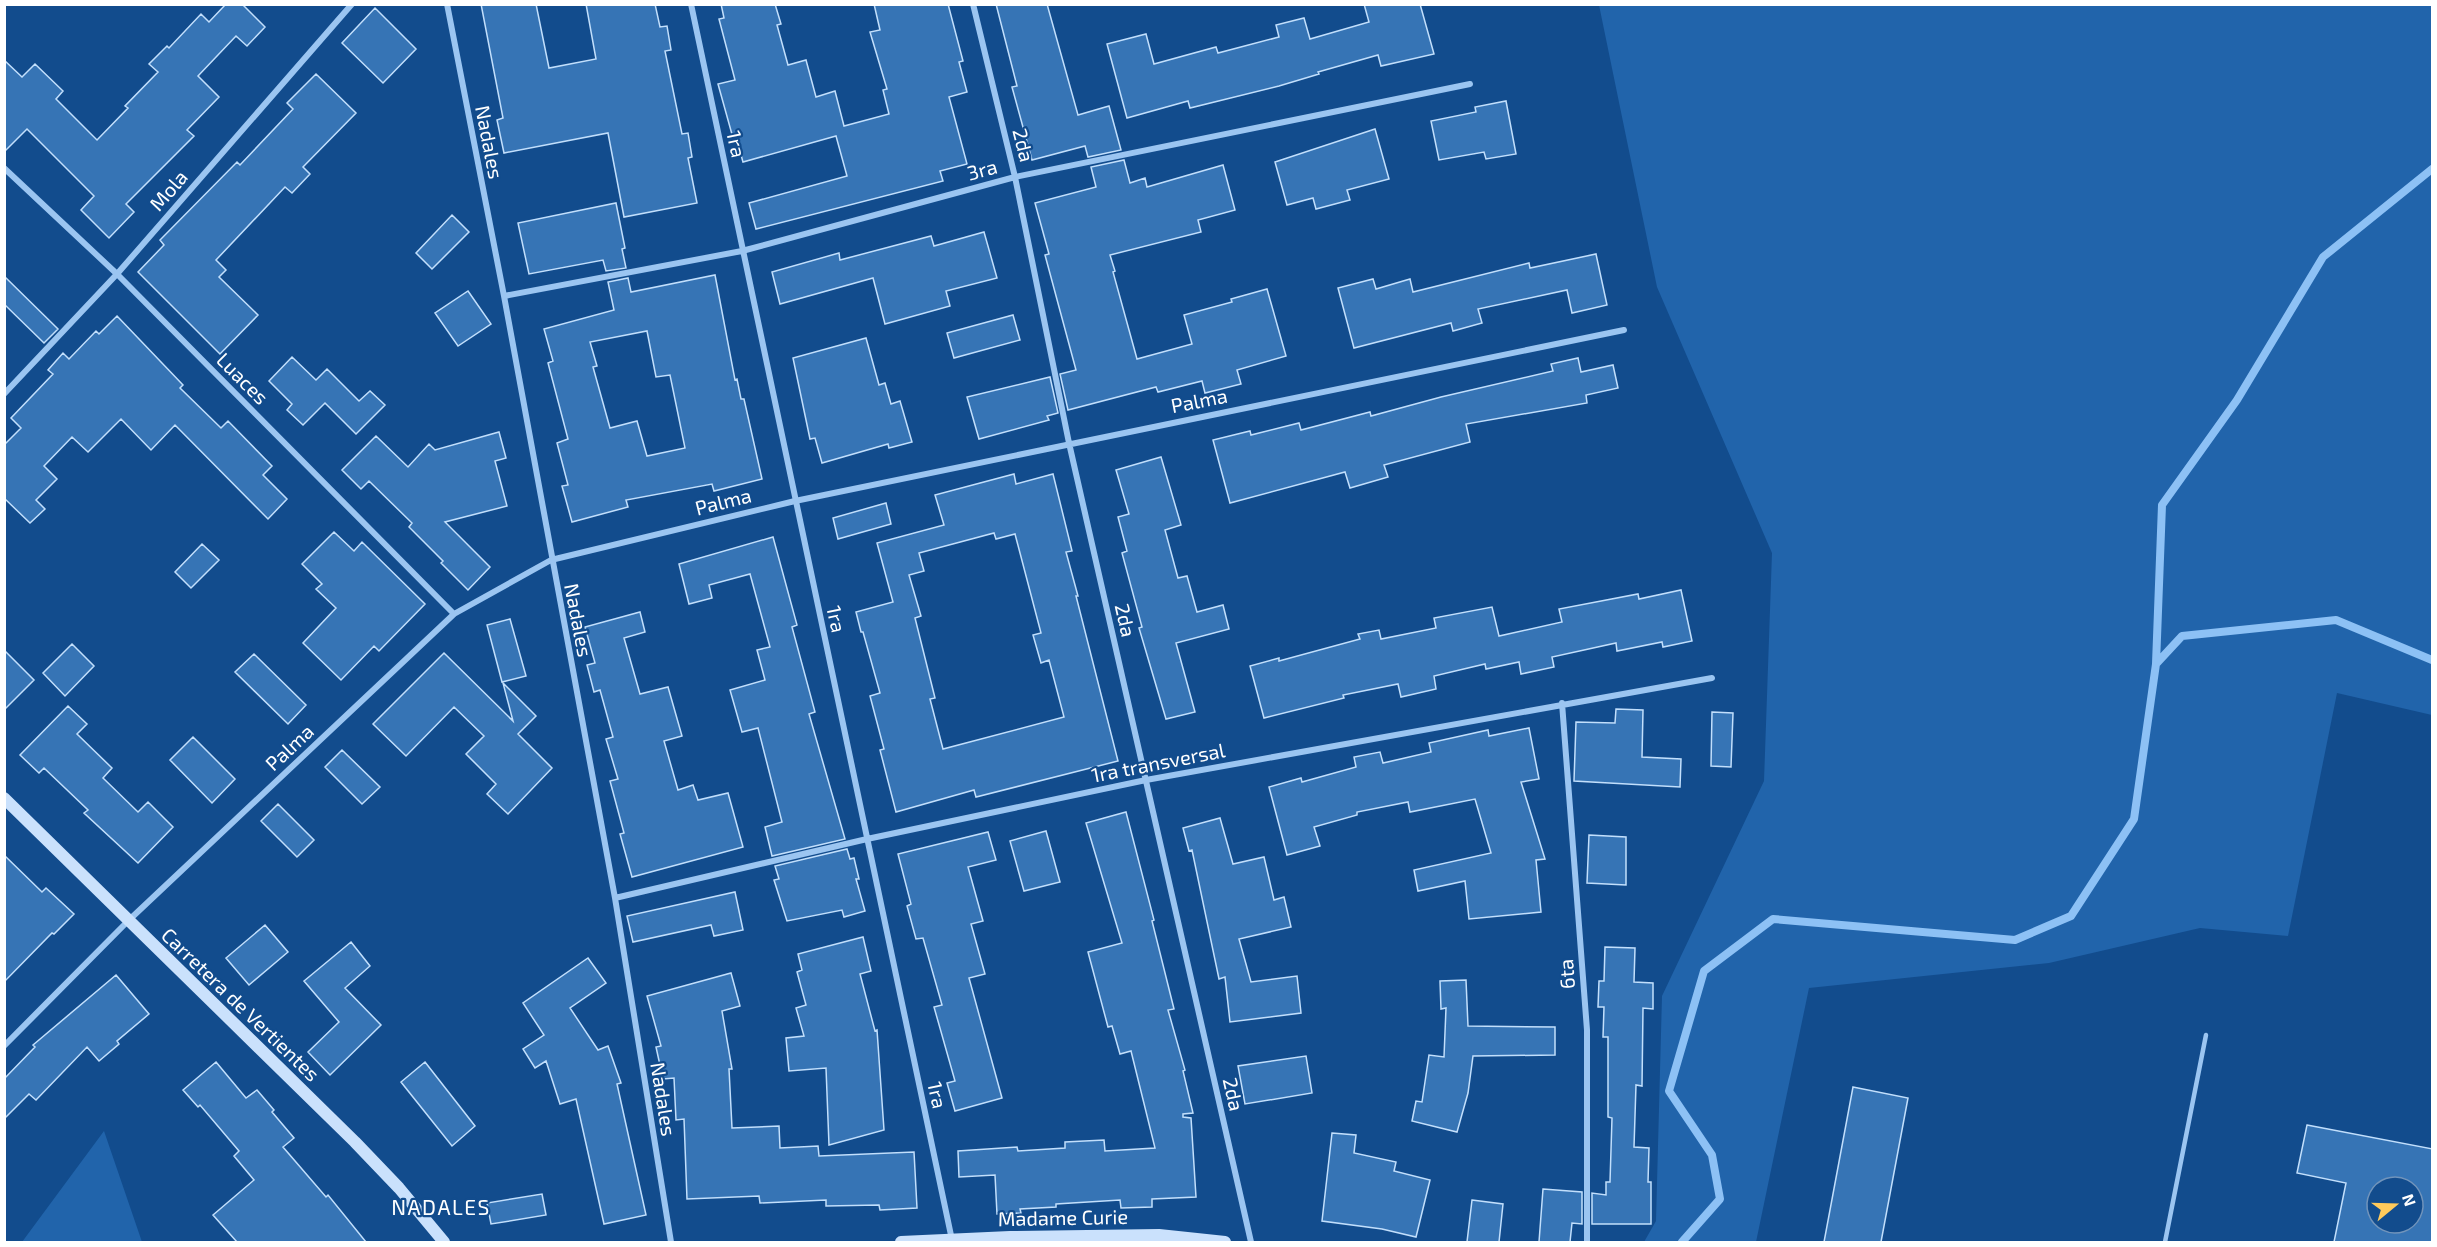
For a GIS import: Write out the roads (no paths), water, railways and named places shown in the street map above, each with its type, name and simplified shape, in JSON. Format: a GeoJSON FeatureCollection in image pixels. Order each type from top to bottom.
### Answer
{"type":"FeatureCollection","features":[{"type":"Feature","properties":{"kind":"main road","name":"Carretera de Vertientes"},"geometry":{"type":"LineString","coordinates":[[4,798],[355,1142],[399,1188],[444,1242]]}},
{"type":"Feature","properties":{"kind":"main road","name":"Madame Curie"},"geometry":{"type":"LineString","coordinates":[[901,1242],[1010,1237],[1159,1235],[1225,1242]]}},
{"type":"Feature","properties":{"kind":"street","name":"Mola"},"geometry":{"type":"LineString","coordinates":[[4,393],[117,274],[352,4]]}},
{"type":"Feature","properties":{"kind":"street","name":"Nadales"},"geometry":{"type":"LineString","coordinates":[[447,4],[504,296],[615,898],[671,1242]]}},
{"type":"Feature","properties":{"kind":"street","name":"1ra"},"geometry":{"type":"LineString","coordinates":[[691,4],[952,1240]]}},
{"type":"Feature","properties":{"kind":"street","name":"2da"},"geometry":{"type":"LineString","coordinates":[[973,4],[1015,177],[1069,443],[1251,1242]]}},
{"type":"Feature","properties":{"kind":"street","name":"3ra"},"geometry":{"type":"LineString","coordinates":[[504,296],[742,250],[1015,177],[1470,84]]}},
{"type":"Feature","properties":{"kind":"street","name":"Luaces"},"geometry":{"type":"LineString","coordinates":[[4,168],[117,274],[454,614]]}},
{"type":"Feature","properties":{"kind":"street","name":"Palma"},"geometry":{"type":"LineString","coordinates":[[4,1046],[128,921],[454,614],[551,560],[795,501],[1624,330]]}},
{"type":"Feature","properties":{"kind":"street","name":"1ra transversal"},"geometry":{"type":"LineString","coordinates":[[615,898],[867,839],[1146,780],[1562,703],[1712,678]]}},
{"type":"Feature","properties":{"kind":"street","name":"6ta"},"geometry":{"type":"LineString","coordinates":[[1562,703],[1587,1030],[1587,1242]]}},
{"type":"Feature","properties":{"kind":"lane"},"geometry":{"type":"LineString","coordinates":[[2165,1242],[2206,1035]]}},
{"type":"Feature","properties":{"kind":"waterway"},"geometry":{"type":"LineString","coordinates":[[2156,664],[2162,505],[2237,400],[2323,257],[2432,169]]}},
{"type":"Feature","properties":{"kind":"waterway"},"geometry":{"type":"LineString","coordinates":[[1682,1242],[1720,1199],[1712,1155],[1669,1091],[1704,971],[1773,919],[2015,940],[2071,916],[2134,819],[2156,664],[2182,636],[2336,620],[2432,660]]}},
{"type":"Feature","properties":{"kind":"district","name":"NADALES"},"geometry":{"type":"Point","coordinates":[441,1206]}}]}
